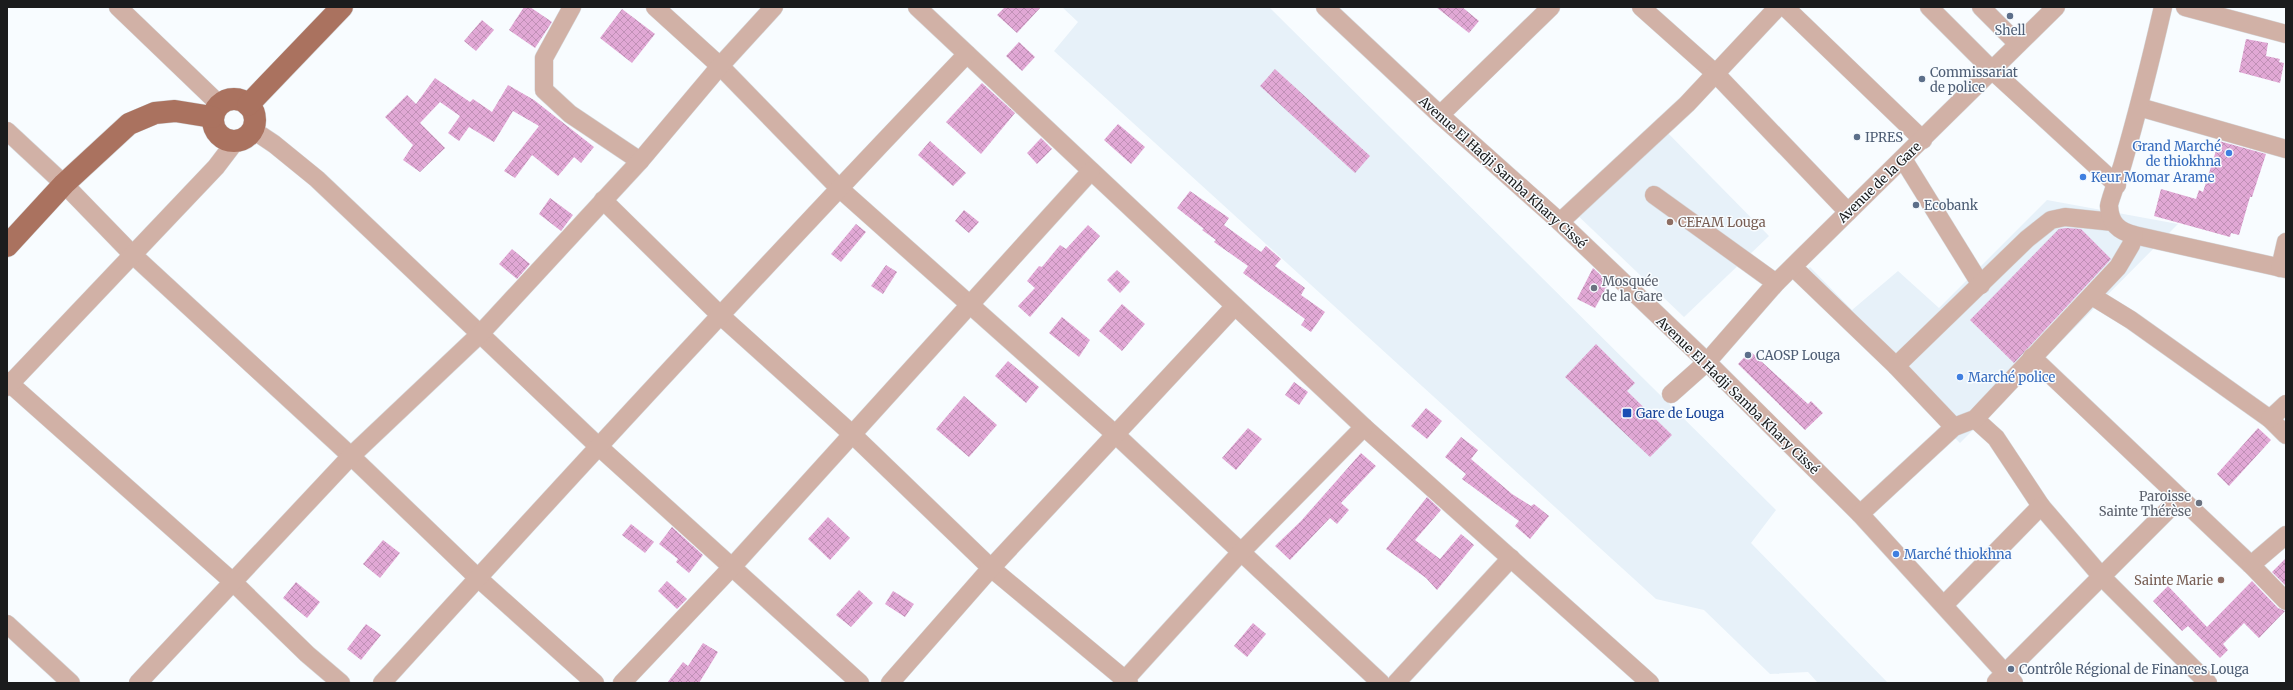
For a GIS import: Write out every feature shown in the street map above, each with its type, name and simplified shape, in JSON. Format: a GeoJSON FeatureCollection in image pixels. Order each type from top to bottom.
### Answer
{"type":"FeatureCollection","features":[{"type":"Feature","properties":{"kind":"main road"},"geometry":{"type":"LineString","coordinates":[[248,105],[342,7]]}},
{"type":"Feature","properties":{"kind":"main road"},"geometry":{"type":"LineString","coordinates":[[230,99],[241,100],[248,105],[255,118],[253,130],[242,140],[235,142],[228,141],[218,135],[213,126],[216,111],[230,99]]}},
{"type":"Feature","properties":{"kind":"main road"},"geometry":{"type":"LineString","coordinates":[[7,246],[64,184],[129,124],[155,113],[175,111],[216,111]]}},
{"type":"Feature","properties":{"kind":"street"},"geometry":{"type":"LineString","coordinates":[[118,7],[216,111]]}},
{"type":"Feature","properties":{"kind":"street"},"geometry":{"type":"LineString","coordinates":[[572,7],[544,58],[544,90],[570,114],[640,161]]}},
{"type":"Feature","properties":{"kind":"street"},"geometry":{"type":"LineString","coordinates":[[655,7],[720,66],[839,188],[972,304],[1115,434],[1242,551],[1381,683]]}},
{"type":"Feature","properties":{"kind":"street"},"geometry":{"type":"LineString","coordinates":[[138,683],[351,456],[480,334],[640,161],[720,66],[774,7]]}},
{"type":"Feature","properties":{"kind":"street"},"geometry":{"type":"LineString","coordinates":[[917,7],[1364,427],[1650,683]]}},
{"type":"Feature","properties":{"kind":"street","name":"Avenue El Hadji Samba Khary Cissé"},"geometry":{"type":"LineString","coordinates":[[1325,7],[1440,115],[1560,222],[1707,362],[1860,514],[1944,605],[2004,680]]}},
{"type":"Feature","properties":{"kind":"street"},"geometry":{"type":"LineString","coordinates":[[1440,115],[1551,7]]}},
{"type":"Feature","properties":{"kind":"street"},"geometry":{"type":"LineString","coordinates":[[1641,7],[1715,73],[1848,212]]}},
{"type":"Feature","properties":{"kind":"street"},"geometry":{"type":"LineString","coordinates":[[1560,222],[1687,104],[1778,7]]}},
{"type":"Feature","properties":{"kind":"street"},"geometry":{"type":"LineString","coordinates":[[1785,7],[1923,140]]}},
{"type":"Feature","properties":{"kind":"street"},"geometry":{"type":"LineString","coordinates":[[1929,7],[1993,71],[2117,185]]}},
{"type":"Feature","properties":{"kind":"street"},"geometry":{"type":"LineString","coordinates":[[1981,7],[2018,44]]}},
{"type":"Feature","properties":{"kind":"street"},"geometry":{"type":"LineString","coordinates":[[2163,7],[2139,107],[2117,185],[2109,205],[2113,222],[2121,231],[2134,235],[2283,268],[2286,242]]}},
{"type":"Feature","properties":{"kind":"street"},"geometry":{"type":"LineString","coordinates":[[2185,7],[2286,34]]}},
{"type":"Feature","properties":{"kind":"street","name":"Avenue de la Gare"},"geometry":{"type":"LineString","coordinates":[[1671,394],[1707,362],[1776,283],[1993,71],[2051,9]]}},
{"type":"Feature","properties":{"kind":"street"},"geometry":{"type":"LineString","coordinates":[[382,683],[598,446],[839,188],[968,54]]}},
{"type":"Feature","properties":{"kind":"street"},"geometry":{"type":"LineString","coordinates":[[2139,107],[2286,149]]}},
{"type":"Feature","properties":{"kind":"street"},"geometry":{"type":"LineString","coordinates":[[253,130],[274,144],[317,179],[598,446],[860,683]]}},
{"type":"Feature","properties":{"kind":"street"},"geometry":{"type":"LineString","coordinates":[[7,131],[64,184],[133,255],[351,456],[478,578],[595,683]]}},
{"type":"Feature","properties":{"kind":"street"},"geometry":{"type":"LineString","coordinates":[[235,142],[216,167],[8,384],[233,582],[341,683]]}},
{"type":"Feature","properties":{"kind":"street"},"geometry":{"type":"LineString","coordinates":[[1903,159],[1981,285]]}},
{"type":"Feature","properties":{"kind":"street"},"geometry":{"type":"LineString","coordinates":[[622,683],[732,568],[1091,171]]}},
{"type":"Feature","properties":{"kind":"street"},"geometry":{"type":"LineString","coordinates":[[1654,195],[1776,283]]}},
{"type":"Feature","properties":{"kind":"street"},"geometry":{"type":"LineString","coordinates":[[603,200],[721,316],[852,434],[992,568],[1125,682],[1242,551],[1364,427]]}},
{"type":"Feature","properties":{"kind":"street"},"geometry":{"type":"LineString","coordinates":[[1896,366],[2027,239],[2051,220],[2065,217],[2113,222]]}},
{"type":"Feature","properties":{"kind":"street"},"geometry":{"type":"LineString","coordinates":[[1860,514],[1907,473],[1954,427],[1975,420],[2032,357],[2092,296],[2118,267],[2127,254],[2134,235]]}},
{"type":"Feature","properties":{"kind":"street"},"geometry":{"type":"LineString","coordinates":[[1793,267],[1896,366],[1954,427]]}},
{"type":"Feature","properties":{"kind":"street"},"geometry":{"type":"LineString","coordinates":[[2092,296],[2131,320],[2270,419],[2286,435]]}},
{"type":"Feature","properties":{"kind":"street"},"geometry":{"type":"LineString","coordinates":[[890,683],[992,568],[1235,306]]}},
{"type":"Feature","properties":{"kind":"street"},"geometry":{"type":"LineString","coordinates":[[2032,357],[2251,564],[2286,601]]}},
{"type":"Feature","properties":{"kind":"street"},"geometry":{"type":"LineString","coordinates":[[2270,419],[2286,404]]}},
{"type":"Feature","properties":{"kind":"street"},"geometry":{"type":"LineString","coordinates":[[1975,420],[1996,438],[2041,506],[2102,577],[2208,683]]}},
{"type":"Feature","properties":{"kind":"street"},"geometry":{"type":"LineString","coordinates":[[2004,680],[2180,498]]}},
{"type":"Feature","properties":{"kind":"street"},"geometry":{"type":"LineString","coordinates":[[1944,605],[2041,506]]}},
{"type":"Feature","properties":{"kind":"street"},"geometry":{"type":"LineString","coordinates":[[2251,564],[2286,535]]}},
{"type":"Feature","properties":{"kind":"street"},"geometry":{"type":"LineString","coordinates":[[1396,683],[1511,558]]}},
{"type":"Feature","properties":{"kind":"street"},"geometry":{"type":"LineString","coordinates":[[7,624],[71,683]]}},
{"type":"Feature","properties":{"kind":"shaded area"},"geometry":{"type":"Polygon","coordinates":[[[1062,7],[1269,7],[1776,510],[1751,543],[1888,683],[1818,683],[1808,672],[1770,674],[1704,610],[1656,599],[1054,51],[1078,22],[1062,7]]]}},
{"type":"Feature","properties":{"kind":"shaded area","name":"CEFAM Louga"},"geometry":{"type":"Polygon","coordinates":[[[1657,122],[1769,236],[1684,317],[1571,209],[1657,122]]]}},
{"type":"Feature","properties":{"kind":"shaded area","name":"Marché police"},"geometry":{"type":"Polygon","coordinates":[[[2047,200],[2178,224],[1960,443],[1797,279],[1810,267],[1852,310],[1898,271],[1939,308],[2047,200]]]}},
{"type":"Feature","properties":{"kind":"building"},"geometry":{"type":"Polygon","coordinates":[[[524,7],[530,7],[552,22],[535,48],[509,30],[524,7]]]}},
{"type":"Feature","properties":{"kind":"building"},"geometry":{"type":"Polygon","coordinates":[[[1005,7],[1041,7],[1017,33],[997,15],[1005,7]]]}},
{"type":"Feature","properties":{"kind":"building"},"geometry":{"type":"Polygon","coordinates":[[[1436,7],[1462,7],[1479,21],[1469,33],[1436,7]]]}},
{"type":"Feature","properties":{"kind":"building"},"geometry":{"type":"Polygon","coordinates":[[[622,9],[655,34],[632,63],[600,38],[622,9]]]}},
{"type":"Feature","properties":{"kind":"building"},"geometry":{"type":"Polygon","coordinates":[[[482,20],[494,30],[476,51],[464,41],[482,20]]]}},
{"type":"Feature","properties":{"kind":"building"},"geometry":{"type":"Polygon","coordinates":[[[2246,39],[2268,43],[2266,56],[2280,59],[2279,62],[2284,63],[2280,83],[2239,72],[2246,39]]]}},
{"type":"Feature","properties":{"kind":"building"},"geometry":{"type":"Polygon","coordinates":[[[1019,42],[1035,57],[1022,71],[1006,56],[1019,42]]]}},
{"type":"Feature","properties":{"kind":"building"},"geometry":{"type":"Polygon","coordinates":[[[1275,69],[1370,156],[1355,173],[1260,86],[1275,69]]]}},
{"type":"Feature","properties":{"kind":"building"},"geometry":{"type":"Polygon","coordinates":[[[435,78],[470,102],[473,99],[492,112],[508,85],[534,100],[594,147],[581,163],[574,157],[558,176],[532,155],[515,178],[504,171],[539,126],[513,111],[494,142],[469,127],[459,141],[448,133],[460,116],[440,102],[420,123],[445,148],[420,172],[403,160],[413,145],[385,117],[407,95],[416,104],[435,78]]]}},
{"type":"Feature","properties":{"kind":"building"},"geometry":{"type":"Polygon","coordinates":[[[982,83],[1015,113],[981,154],[946,122],[982,83]]]}},
{"type":"Feature","properties":{"kind":"building"},"geometry":{"type":"Polygon","coordinates":[[[1118,124],[1145,147],[1131,164],[1104,140],[1118,124]]]}},
{"type":"Feature","properties":{"kind":"building"},"geometry":{"type":"Polygon","coordinates":[[[1041,138],[1052,149],[1037,164],[1027,153],[1041,138]]]}},
{"type":"Feature","properties":{"kind":"building"},"geometry":{"type":"Polygon","coordinates":[[[930,141],[966,173],[953,186],[918,155],[930,141]]]}},
{"type":"Feature","properties":{"kind":"building"},"geometry":{"type":"Polygon","coordinates":[[[2219,141],[2266,154],[2252,197],[2250,197],[2239,235],[2231,233],[2230,237],[2154,216],[2161,189],[2196,199],[2199,190],[2203,192],[2219,141]]]}},
{"type":"Feature","properties":{"kind":"building"},"geometry":{"type":"Polygon","coordinates":[[[1190,191],[1229,218],[1224,225],[1261,252],[1266,246],[1281,259],[1275,266],[1305,288],[1301,295],[1325,312],[1311,332],[1301,325],[1305,319],[1243,273],[1248,266],[1214,242],[1216,240],[1177,208],[1190,191]]]}},
{"type":"Feature","properties":{"kind":"building"},"geometry":{"type":"Polygon","coordinates":[[[550,198],[573,215],[561,231],[539,214],[550,198]]]}},
{"type":"Feature","properties":{"kind":"building"},"geometry":{"type":"Polygon","coordinates":[[[964,210],[979,222],[969,233],[955,221],[964,210]]]}},
{"type":"Feature","properties":{"kind":"building"},"geometry":{"type":"Polygon","coordinates":[[[856,224],[866,232],[841,262],[831,254],[856,224]]]}},
{"type":"Feature","properties":{"kind":"building"},"geometry":{"type":"Polygon","coordinates":[[[1088,225],[1100,236],[1030,317],[1018,306],[1035,288],[1027,281],[1039,266],[1042,267],[1060,245],[1066,249],[1088,225]]]}},
{"type":"Feature","properties":{"kind":"building"},"geometry":{"type":"Polygon","coordinates":[[[2059,229],[2081,229],[2111,259],[2014,363],[1970,320],[2059,229]]]}},
{"type":"Feature","properties":{"kind":"building"},"geometry":{"type":"Polygon","coordinates":[[[512,249],[530,264],[517,279],[499,264],[512,249]]]}},
{"type":"Feature","properties":{"kind":"building"},"geometry":{"type":"Polygon","coordinates":[[[886,265],[897,272],[883,294],[871,286],[886,265]]]}},
{"type":"Feature","properties":{"kind":"building","name":"Mosquée de la Gare"},"geometry":{"type":"Polygon","coordinates":[[[1593,268],[1609,283],[1595,308],[1577,299],[1593,268]]]}},
{"type":"Feature","properties":{"kind":"building"},"geometry":{"type":"Polygon","coordinates":[[[1117,270],[1130,282],[1120,293],[1107,280],[1117,270]]]}},
{"type":"Feature","properties":{"kind":"building"},"geometry":{"type":"Polygon","coordinates":[[[1122,304],[1145,324],[1122,351],[1099,331],[1122,304]]]}},
{"type":"Feature","properties":{"kind":"building"},"geometry":{"type":"Polygon","coordinates":[[[1062,317],[1090,340],[1079,357],[1049,333],[1062,317]]]}},
{"type":"Feature","properties":{"kind":"building","name":"Gare de Louga"},"geometry":{"type":"Polygon","coordinates":[[[1596,344],[1635,383],[1627,391],[1672,435],[1650,457],[1565,377],[1596,344]]]}},
{"type":"Feature","properties":{"kind":"building"},"geometry":{"type":"Polygon","coordinates":[[[1750,351],[1808,404],[1811,401],[1823,413],[1805,430],[1738,364],[1750,351]]]}},
{"type":"Feature","properties":{"kind":"building"},"geometry":{"type":"Polygon","coordinates":[[[1008,361],[1039,387],[1026,403],[995,376],[1008,361]]]}},
{"type":"Feature","properties":{"kind":"building"},"geometry":{"type":"Polygon","coordinates":[[[1294,382],[1308,392],[1299,405],[1285,395],[1294,382]]]}},
{"type":"Feature","properties":{"kind":"building"},"geometry":{"type":"Polygon","coordinates":[[[964,396],[997,425],[969,457],[936,429],[964,396]]]}},
{"type":"Feature","properties":{"kind":"building"},"geometry":{"type":"Polygon","coordinates":[[[1426,408],[1442,421],[1427,439],[1411,426],[1426,408]]]}},
{"type":"Feature","properties":{"kind":"building"},"geometry":{"type":"Polygon","coordinates":[[[1248,428],[1262,439],[1236,470],[1222,458],[1248,428]]]}},
{"type":"Feature","properties":{"kind":"building"},"geometry":{"type":"Polygon","coordinates":[[[2258,428],[2271,440],[2229,486],[2217,474],[2258,428]]]}},
{"type":"Feature","properties":{"kind":"building"},"geometry":{"type":"Polygon","coordinates":[[[1461,437],[1478,450],[1471,459],[1512,494],[1531,506],[1534,504],[1549,516],[1530,539],[1515,526],[1519,521],[1462,479],[1466,474],[1445,457],[1461,437]]]}},
{"type":"Feature","properties":{"kind":"building"},"geometry":{"type":"Polygon","coordinates":[[[1361,453],[1376,466],[1341,503],[1349,510],[1337,524],[1330,518],[1290,560],[1275,546],[1301,521],[1361,453]]]}},
{"type":"Feature","properties":{"kind":"building"},"geometry":{"type":"Polygon","coordinates":[[[1427,497],[1441,510],[1415,540],[1440,559],[1461,534],[1474,545],[1437,590],[1426,578],[1386,549],[1427,497]]]}},
{"type":"Feature","properties":{"kind":"building"},"geometry":{"type":"Polygon","coordinates":[[[828,517],[850,538],[830,560],[808,539],[828,517]]]}},
{"type":"Feature","properties":{"kind":"building"},"geometry":{"type":"Polygon","coordinates":[[[631,524],[654,542],[645,553],[622,535],[631,524]]]}},
{"type":"Feature","properties":{"kind":"building"},"geometry":{"type":"Polygon","coordinates":[[[672,527],[703,555],[689,573],[676,562],[678,559],[659,544],[672,527]]]}},
{"type":"Feature","properties":{"kind":"building"},"geometry":{"type":"Polygon","coordinates":[[[383,540],[400,553],[380,578],[363,564],[383,540]]]}},
{"type":"Feature","properties":{"kind":"building"},"geometry":{"type":"Polygon","coordinates":[[[2286,558],[2286,586],[2272,572],[2286,558]]]}},
{"type":"Feature","properties":{"kind":"building"},"geometry":{"type":"Polygon","coordinates":[[[667,581],[687,599],[677,609],[658,591],[667,581]]]}},
{"type":"Feature","properties":{"kind":"building"},"geometry":{"type":"Polygon","coordinates":[[[2252,581],[2278,608],[2285,611],[2259,638],[2244,623],[2223,644],[2228,650],[2220,658],[2188,626],[2182,631],[2153,601],[2168,586],[2207,627],[2252,581]]]}},
{"type":"Feature","properties":{"kind":"building"},"geometry":{"type":"Polygon","coordinates":[[[296,582],[320,602],[307,618],[283,598],[296,582]]]}},
{"type":"Feature","properties":{"kind":"building"},"geometry":{"type":"Polygon","coordinates":[[[859,590],[873,603],[851,627],[836,615],[859,590]]]}},
{"type":"Feature","properties":{"kind":"building"},"geometry":{"type":"Polygon","coordinates":[[[893,591],[914,604],[905,617],[885,604],[893,591]]]}},
{"type":"Feature","properties":{"kind":"building"},"geometry":{"type":"Polygon","coordinates":[[[1253,623],[1266,634],[1247,657],[1234,646],[1253,623]]]}},
{"type":"Feature","properties":{"kind":"building"},"geometry":{"type":"Polygon","coordinates":[[[366,624],[381,635],[361,660],[347,649],[366,624]]]}},
{"type":"Feature","properties":{"kind":"building"},"geometry":{"type":"Polygon","coordinates":[[[703,643],[718,652],[699,683],[667,683],[683,662],[688,666],[703,643]]]}},
{"type":"Feature","properties":{"kind":"place","name":"Shell"},"geometry":{"type":"Point","coordinates":[2010,16]}},
{"type":"Feature","properties":{"kind":"place","name":"Commissariat de police"},"geometry":{"type":"Point","coordinates":[1922,79]}},
{"type":"Feature","properties":{"kind":"place","name":"IPRES"},"geometry":{"type":"Point","coordinates":[1857,137]}},
{"type":"Feature","properties":{"kind":"place","name":"Grand Marché de thiokhna"},"geometry":{"type":"Point","coordinates":[2229,153]}},
{"type":"Feature","properties":{"kind":"place","name":"Keur Momar Arame"},"geometry":{"type":"Point","coordinates":[2083,177]}},
{"type":"Feature","properties":{"kind":"place","name":"Ecobank"},"geometry":{"type":"Point","coordinates":[1916,205]}},
{"type":"Feature","properties":{"kind":"place","name":"CEFAM Louga"},"geometry":{"type":"Point","coordinates":[1670,222]}},
{"type":"Feature","properties":{"kind":"place","name":"Mosquée de la Gare"},"geometry":{"type":"Point","coordinates":[1594,288]}},
{"type":"Feature","properties":{"kind":"place","name":"CAOSP Louga"},"geometry":{"type":"Point","coordinates":[1748,355]}},
{"type":"Feature","properties":{"kind":"place","name":"Marché police"},"geometry":{"type":"Point","coordinates":[1960,377]}},
{"type":"Feature","properties":{"kind":"place","name":"Gare de Louga"},"geometry":{"type":"Point","coordinates":[1627,413]}},
{"type":"Feature","properties":{"kind":"place","name":"Paroisse Sainte Thérèse"},"geometry":{"type":"Point","coordinates":[2199,503]}},
{"type":"Feature","properties":{"kind":"place","name":"Marché thiokhna"},"geometry":{"type":"Point","coordinates":[1896,554]}},
{"type":"Feature","properties":{"kind":"place","name":"Sainte Marie"},"geometry":{"type":"Point","coordinates":[2221,580]}},
{"type":"Feature","properties":{"kind":"place","name":"Contrôle Régional de Finances Louga"},"geometry":{"type":"Point","coordinates":[2011,669]}}]}
